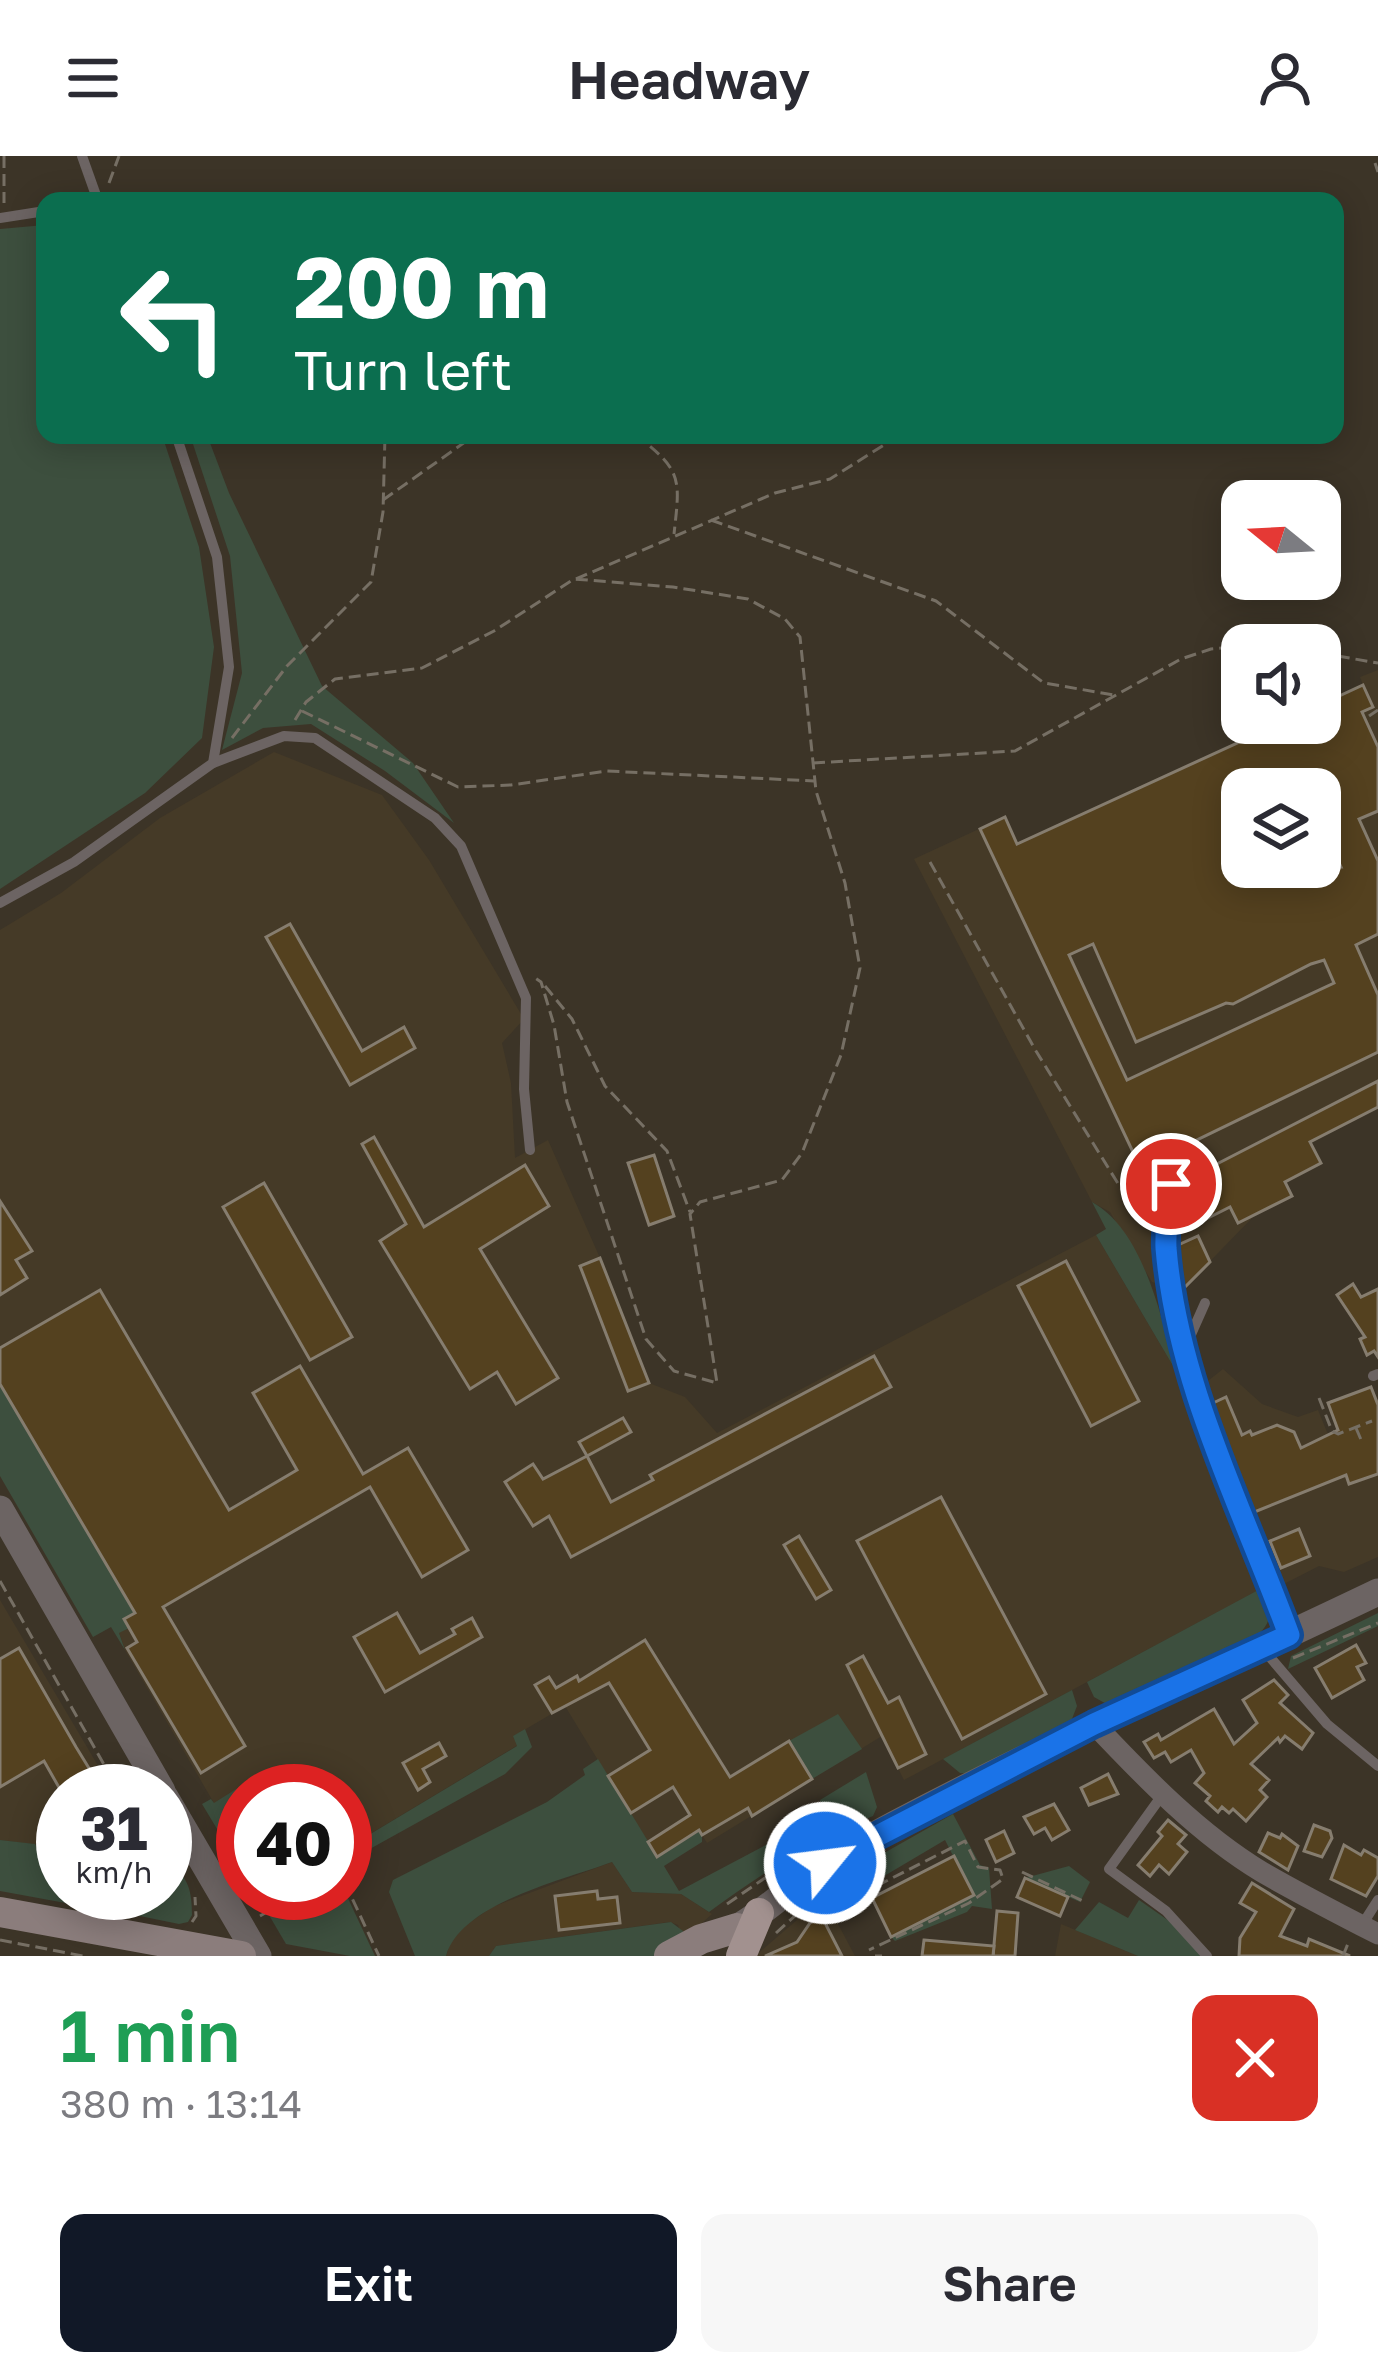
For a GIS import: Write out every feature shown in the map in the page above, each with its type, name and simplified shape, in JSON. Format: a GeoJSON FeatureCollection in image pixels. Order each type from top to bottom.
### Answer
{"type":"FeatureCollection","features":[{"type":"Feature","properties":{"kind":"main road"},"geometry":{"type":"LineString","coordinates":[[0,1912],[240,1941]]}},
{"type":"Feature","properties":{"kind":"main road"},"geometry":{"type":"LineString","coordinates":[[669,1956],[700,1939],[744,1934]]}},
{"type":"Feature","properties":{"kind":"street"},"geometry":{"type":"LineString","coordinates":[[0,1509],[146,1764]]}},
{"type":"Feature","properties":{"kind":"street"},"geometry":{"type":"LineString","coordinates":[[696,1956],[744,1934],[833,1858],[1094,1724],[1279,1646],[1378,1592]]}},
{"type":"Feature","properties":{"kind":"street"},"geometry":{"type":"LineString","coordinates":[[1094,1724],[1163,1795],[1261,1871],[1370,1929]]}},
{"type":"Feature","properties":{"kind":"street"},"geometry":{"type":"LineString","coordinates":[[192,1849],[240,1941],[258,1956]]}},
{"type":"Feature","properties":{"kind":"lane"},"geometry":{"type":"LineString","coordinates":[[82,156],[95,192]]}},
{"type":"Feature","properties":{"kind":"lane"},"geometry":{"type":"LineString","coordinates":[[2,217],[36,212]]}},
{"type":"Feature","properties":{"kind":"lane"},"geometry":{"type":"LineString","coordinates":[[179,444],[217,557],[222,601],[229,667],[213,763]]}},
{"type":"Feature","properties":{"kind":"lane"},"geometry":{"type":"LineString","coordinates":[[0,903],[74,862],[213,763],[284,736],[315,738],[435,818],[461,845],[526,998],[524,1089],[530,1150]]}},
{"type":"Feature","properties":{"kind":"lane"},"geometry":{"type":"LineString","coordinates":[[1171,1184],[1166,1243],[1183,1352],[1279,1646],[1327,1724],[1378,1766]]}},
{"type":"Feature","properties":{"kind":"lane"},"geometry":{"type":"LineString","coordinates":[[1183,1352],[1205,1303]]}},
{"type":"Feature","properties":{"kind":"lane"},"geometry":{"type":"LineString","coordinates":[[1163,1795],[1109,1870],[1166,1911],[1207,1956]]}},
{"type":"Feature","properties":{"kind":"lane"},"geometry":{"type":"LineString","coordinates":[[1370,1929],[1378,1900]]}},
{"type":"Feature","properties":{"kind":"path"},"geometry":{"type":"LineString","coordinates":[[2,217],[4,156]]}},
{"type":"Feature","properties":{"kind":"path"},"geometry":{"type":"LineString","coordinates":[[108,187],[119,156]]}},
{"type":"Feature","properties":{"kind":"path"},"geometry":{"type":"LineString","coordinates":[[1375,163],[1378,172]]}},
{"type":"Feature","properties":{"kind":"path"},"geometry":{"type":"LineString","coordinates":[[213,763],[287,666],[371,582],[383,500],[385,444]]}},
{"type":"Feature","properties":{"kind":"path"},"geometry":{"type":"LineString","coordinates":[[383,500],[462,444]]}},
{"type":"Feature","properties":{"kind":"path"},"geometry":{"type":"LineString","coordinates":[[647,444],[664,457],[680,484],[674,536]]}},
{"type":"Feature","properties":{"kind":"path"},"geometry":{"type":"LineString","coordinates":[[284,736],[301,710],[335,680],[422,668],[494,631],[574,579],[775,493],[830,479],[885,444]]}},
{"type":"Feature","properties":{"kind":"path"},"geometry":{"type":"LineString","coordinates":[[711,520],[936,602],[1044,683],[1115,696]]}},
{"type":"Feature","properties":{"kind":"path"},"geometry":{"type":"LineString","coordinates":[[574,579],[748,599],[784,619],[800,637],[815,781],[845,883],[860,968],[841,1055],[802,1153],[782,1180],[700,1202],[690,1214]]}},
{"type":"Feature","properties":{"kind":"path"},"geometry":{"type":"LineString","coordinates":[[813,763],[1015,751],[1181,659],[1221,649]]}},
{"type":"Feature","properties":{"kind":"path"},"geometry":{"type":"LineString","coordinates":[[1341,655],[1378,663]]}},
{"type":"Feature","properties":{"kind":"path"},"geometry":{"type":"LineString","coordinates":[[301,710],[458,787],[511,785],[607,771],[815,781]]}},
{"type":"Feature","properties":{"kind":"path"},"geometry":{"type":"LineString","coordinates":[[1369,716],[1378,710]]}},
{"type":"Feature","properties":{"kind":"path"},"geometry":{"type":"LineString","coordinates":[[930,862],[1135,1211],[1166,1243]]}},
{"type":"Feature","properties":{"kind":"path"},"geometry":{"type":"LineString","coordinates":[[512,963],[542,982],[572,1019],[605,1086],[667,1151],[690,1214],[717,1383],[674,1371],[646,1339],[567,1102],[542,982]]}},
{"type":"Feature","properties":{"kind":"path"},"geometry":{"type":"LineString","coordinates":[[1319,1398],[1332,1431],[1338,1434],[1372,1421]]}},
{"type":"Feature","properties":{"kind":"path"},"geometry":{"type":"LineString","coordinates":[[1359,1418],[1362,1442]]}},
{"type":"Feature","properties":{"kind":"path"},"geometry":{"type":"LineString","coordinates":[[0,1581],[104,1764]]}},
{"type":"Feature","properties":{"kind":"path"},"geometry":{"type":"LineString","coordinates":[[1279,1646],[1296,1660],[1342,1635],[1378,1623]]}},
{"type":"Feature","properties":{"kind":"path"},"geometry":{"type":"LineString","coordinates":[[845,1902],[965,1841],[978,1867],[1000,1870],[1003,1879],[969,1903],[869,1950]]}},
{"type":"Feature","properties":{"kind":"path"},"geometry":{"type":"LineString","coordinates":[[908,1868],[913,1876]]}},
{"type":"Feature","properties":{"kind":"path"},"geometry":{"type":"LineString","coordinates":[[1022,1872],[1087,1903]]}},
{"type":"Feature","properties":{"kind":"path"},"geometry":{"type":"LineString","coordinates":[[181,1928],[196,1916],[192,1883]]}},
{"type":"Feature","properties":{"kind":"path"},"geometry":{"type":"LineString","coordinates":[[240,1941],[266,1920]]}},
{"type":"Feature","properties":{"kind":"path"},"geometry":{"type":"LineString","coordinates":[[362,1920],[379,1956]]}},
{"type":"Feature","properties":{"kind":"path"},"geometry":{"type":"LineString","coordinates":[[0,1940],[83,1956]]}},
{"type":"Feature","properties":{"kind":"shaded area"},"geometry":{"type":"Polygon","coordinates":[[[1378,670],[1378,1107],[1310,1141],[1321,1163],[1285,1181],[1292,1196],[1255,1215],[1182,1290],[1152,1282],[1110,1212],[1092,1202],[914,859],[1005,817],[1018,843],[1235,744],[1341,744],[1341,695],[1363,685],[1360,677],[1378,670]]]}},
{"type":"Feature","properties":{"kind":"shaded area"},"geometry":{"type":"Polygon","coordinates":[[[274,752],[382,795],[429,860],[524,1019],[502,1043],[511,1083],[515,1158],[548,1140],[649,1383],[685,1397],[717,1433],[1096,1235],[1176,1371],[1259,1590],[904,1780],[882,1736],[707,1843],[702,1835],[657,1857],[565,1706],[514,1736],[518,1745],[372,1833],[372,1764],[216,1764],[216,1807],[125,1650],[119,1633],[124,1619],[134,1613],[0,1384],[0,930],[61,893],[160,818],[274,752]]]}},
{"type":"Feature","properties":{"kind":"shaded area"},"geometry":{"type":"Polygon","coordinates":[[[1223,1369],[1262,1404],[1298,1417],[1318,1410],[1348,1483],[1378,1474],[1378,1557],[1344,1572],[1319,1566],[1282,1585],[1204,1384],[1223,1369]]]}},
{"type":"Feature","properties":{"kind":"shaded area"},"geometry":{"type":"Polygon","coordinates":[[[0,1600],[97,1764],[36,1764],[36,1845],[0,1840],[0,1600]]]}},
{"type":"Feature","properties":{"kind":"shaded area"},"geometry":{"type":"Polygon","coordinates":[[[612,1862],[632,1892],[681,1894],[712,1914],[683,1940],[678,1925],[670,1922],[496,1946],[489,1956],[446,1956],[451,1941],[466,1925],[492,1907],[612,1862]]]}},
{"type":"Feature","properties":{"kind":"shaded area"},"geometry":{"type":"Polygon","coordinates":[[[818,1902],[829,1907],[855,1956],[755,1956],[818,1902]]]}},
{"type":"Feature","properties":{"kind":"shaded area"},"geometry":{"type":"Polygon","coordinates":[[[1061,1924],[1138,1956],[1055,1956],[1061,1924]]]}},
{"type":"Feature","properties":{"kind":"green space"},"geometry":{"type":"Polygon","coordinates":[[[36,226],[36,444],[165,444],[199,547],[214,647],[202,738],[145,793],[0,889],[0,229],[36,226]]]}},
{"type":"Feature","properties":{"kind":"green space"},"geometry":{"type":"Polygon","coordinates":[[[193,444],[210,444],[229,493],[322,686],[413,763],[454,823],[311,724],[263,728],[222,750],[242,673],[230,556],[193,444]]]}},
{"type":"Feature","properties":{"kind":"green space"},"geometry":{"type":"Polygon","coordinates":[[[1092,1202],[1110,1215],[1137,1254],[1157,1301],[1176,1371],[1096,1235],[1106,1229],[1092,1202]]]}},
{"type":"Feature","properties":{"kind":"green space"},"geometry":{"type":"Polygon","coordinates":[[[0,1384],[135,1613],[124,1619],[129,1628],[119,1633],[125,1650],[111,1627],[93,1637],[0,1476],[0,1384]]]}},
{"type":"Feature","properties":{"kind":"green space"},"geometry":{"type":"Polygon","coordinates":[[[1262,1588],[1270,1611],[1261,1632],[1110,1706],[1094,1697],[1087,1682],[1262,1588]]]}},
{"type":"Feature","properties":{"kind":"green space"},"geometry":{"type":"Polygon","coordinates":[[[1378,1613],[1378,1626],[1288,1669],[1291,1656],[1378,1613]]]}},
{"type":"Feature","properties":{"kind":"green space"},"geometry":{"type":"Polygon","coordinates":[[[1072,1690],[1077,1706],[1070,1724],[973,1774],[960,1773],[943,1759],[1072,1690]]]}},
{"type":"Feature","properties":{"kind":"green space"},"geometry":{"type":"Polygon","coordinates":[[[838,1714],[862,1749],[812,1779],[789,1741],[838,1714]]]}},
{"type":"Feature","properties":{"kind":"green space"},"geometry":{"type":"Polygon","coordinates":[[[525,1729],[532,1747],[505,1774],[372,1848],[372,1833],[517,1746],[513,1736],[525,1729]]]}},
{"type":"Feature","properties":{"kind":"green space"},"geometry":{"type":"Polygon","coordinates":[[[598,1759],[657,1856],[700,1831],[702,1842],[664,1866],[679,1891],[826,1813],[820,1800],[866,1772],[877,1807],[873,1816],[788,1859],[709,1912],[681,1894],[632,1892],[612,1862],[492,1908],[455,1937],[446,1956],[415,1956],[389,1892],[393,1880],[547,1802],[585,1775],[583,1769],[598,1759]]]}},
{"type":"Feature","properties":{"kind":"green space"},"geometry":{"type":"Polygon","coordinates":[[[211,1799],[216,1827],[202,1804],[211,1799]]]}},
{"type":"Feature","properties":{"kind":"green space"},"geometry":{"type":"Polygon","coordinates":[[[953,1814],[980,1865],[989,1868],[992,1909],[972,1906],[895,1941],[891,1937],[973,1895],[945,1840],[869,1885],[860,1884],[854,1870],[953,1814]]]}},
{"type":"Feature","properties":{"kind":"green space"},"geometry":{"type":"Polygon","coordinates":[[[0,1840],[35,1844],[36,1898],[0,1891],[0,1840]]]}},
{"type":"Feature","properties":{"kind":"green space"},"geometry":{"type":"Polygon","coordinates":[[[1069,1866],[1090,1882],[1080,1902],[1025,1878],[1069,1866]]]}},
{"type":"Feature","properties":{"kind":"green space"},"geometry":{"type":"Polygon","coordinates":[[[1139,1900],[1182,1930],[1202,1956],[1138,1956],[1075,1930],[1099,1902],[1128,1918],[1139,1900]]]}},
{"type":"Feature","properties":{"kind":"green space"},"geometry":{"type":"Polygon","coordinates":[[[272,1920],[358,1920],[375,1956],[350,1956],[286,1944],[272,1920]]]}},
{"type":"Feature","properties":{"kind":"green space"},"geometry":{"type":"Polygon","coordinates":[[[671,1922],[683,1931],[683,1940],[655,1956],[489,1956],[496,1946],[671,1922]]]}},
{"type":"Feature","properties":{"kind":"building"},"geometry":{"type":"Polygon","coordinates":[[[1363,685],[1373,707],[1362,712],[1378,747],[1378,811],[1359,819],[1378,861],[1378,934],[1356,945],[1378,995],[1378,1052],[1162,1157],[1171,1174],[1150,1188],[980,829],[1005,817],[1017,844],[1235,744],[1341,744],[1341,695],[1363,685]],[[1093,944],[1069,955],[1127,1080],[1334,983],[1324,960],[1233,1004],[1136,1042],[1093,944]]]}},
{"type":"Feature","properties":{"kind":"building"},"geometry":{"type":"Polygon","coordinates":[[[290,924],[362,1051],[404,1027],[415,1048],[350,1085],[266,937],[290,924]]]}},
{"type":"Feature","properties":{"kind":"building"},"geometry":{"type":"Polygon","coordinates":[[[1378,1081],[1378,1107],[1310,1142],[1321,1163],[1285,1182],[1292,1196],[1238,1223],[1230,1207],[1186,1229],[1178,1212],[1186,1203],[1180,1183],[1378,1081]]]}},
{"type":"Feature","properties":{"kind":"building"},"geometry":{"type":"Polygon","coordinates":[[[374,1137],[424,1227],[525,1165],[549,1206],[480,1249],[558,1378],[516,1404],[497,1372],[470,1389],[380,1241],[406,1224],[362,1144],[374,1137]]]}},
{"type":"Feature","properties":{"kind":"building"},"geometry":{"type":"Polygon","coordinates":[[[654,1155],[674,1216],[649,1225],[628,1163],[654,1155]]]}},
{"type":"Feature","properties":{"kind":"building"},"geometry":{"type":"Polygon","coordinates":[[[264,1183],[352,1337],[310,1360],[223,1207],[264,1183]]]}},
{"type":"Feature","properties":{"kind":"building"},"geometry":{"type":"Polygon","coordinates":[[[0,1201],[32,1251],[16,1260],[27,1278],[0,1295],[0,1201]]]}},
{"type":"Feature","properties":{"kind":"building"},"geometry":{"type":"Polygon","coordinates":[[[1198,1236],[1210,1262],[1181,1291],[1176,1246],[1198,1236]]]}},
{"type":"Feature","properties":{"kind":"building"},"geometry":{"type":"Polygon","coordinates":[[[600,1258],[649,1383],[628,1391],[580,1266],[600,1258]]]}},
{"type":"Feature","properties":{"kind":"building"},"geometry":{"type":"Polygon","coordinates":[[[1066,1261],[1139,1401],[1091,1426],[1018,1286],[1066,1261]]]}},
{"type":"Feature","properties":{"kind":"building"},"geometry":{"type":"Polygon","coordinates":[[[1353,1284],[1361,1297],[1378,1289],[1378,1357],[1374,1351],[1367,1355],[1360,1339],[1365,1337],[1337,1295],[1353,1284]]]}},
{"type":"Feature","properties":{"kind":"building"},"geometry":{"type":"Polygon","coordinates":[[[100,1290],[229,1510],[297,1470],[253,1393],[300,1366],[363,1474],[408,1448],[468,1550],[422,1577],[370,1487],[163,1607],[245,1746],[201,1773],[127,1648],[137,1642],[124,1619],[135,1613],[0,1384],[0,1348],[100,1290]]]}},
{"type":"Feature","properties":{"kind":"building"},"geometry":{"type":"Polygon","coordinates":[[[874,1356],[891,1387],[571,1557],[549,1516],[533,1526],[505,1482],[533,1464],[543,1479],[587,1456],[611,1502],[653,1480],[650,1475],[874,1356]]]}},
{"type":"Feature","properties":{"kind":"building"},"geometry":{"type":"Polygon","coordinates":[[[1371,1387],[1378,1405],[1378,1474],[1349,1484],[1346,1475],[1252,1513],[1211,1404],[1226,1397],[1242,1435],[1277,1425],[1294,1432],[1301,1448],[1338,1430],[1328,1403],[1371,1387]]]}},
{"type":"Feature","properties":{"kind":"building"},"geometry":{"type":"Polygon","coordinates":[[[623,1418],[631,1432],[587,1456],[579,1442],[623,1418]]]}},
{"type":"Feature","properties":{"kind":"building"},"geometry":{"type":"Polygon","coordinates":[[[941,1497],[1046,1694],[962,1739],[857,1541],[941,1497]]]}},
{"type":"Feature","properties":{"kind":"building"},"geometry":{"type":"Polygon","coordinates":[[[1299,1529],[1310,1556],[1281,1568],[1270,1541],[1299,1529]]]}},
{"type":"Feature","properties":{"kind":"building"},"geometry":{"type":"Polygon","coordinates":[[[799,1536],[831,1590],[816,1599],[784,1545],[799,1536]]]}},
{"type":"Feature","properties":{"kind":"building"},"geometry":{"type":"Polygon","coordinates":[[[397,1613],[420,1653],[455,1634],[452,1629],[472,1618],[482,1637],[385,1692],[354,1637],[397,1613]]]}},
{"type":"Feature","properties":{"kind":"building"},"geometry":{"type":"Polygon","coordinates":[[[645,1640],[730,1777],[789,1741],[812,1779],[752,1816],[748,1808],[702,1835],[699,1830],[657,1857],[648,1842],[690,1815],[673,1787],[631,1813],[608,1776],[650,1750],[609,1683],[552,1713],[535,1685],[549,1677],[556,1688],[577,1676],[579,1681],[645,1640]]]}},
{"type":"Feature","properties":{"kind":"building"},"geometry":{"type":"Polygon","coordinates":[[[1356,1645],[1366,1663],[1357,1667],[1364,1680],[1332,1698],[1315,1668],[1356,1645]]]}},
{"type":"Feature","properties":{"kind":"building"},"geometry":{"type":"Polygon","coordinates":[[[19,1648],[86,1764],[44,1761],[0,1787],[0,1659],[19,1648]]]}},
{"type":"Feature","properties":{"kind":"building"},"geometry":{"type":"Polygon","coordinates":[[[863,1656],[888,1703],[899,1697],[926,1754],[898,1768],[847,1665],[863,1656]]]}},
{"type":"Feature","properties":{"kind":"building"},"geometry":{"type":"Polygon","coordinates":[[[1274,1680],[1288,1695],[1280,1703],[1313,1733],[1302,1749],[1285,1736],[1280,1742],[1278,1738],[1251,1764],[1269,1780],[1260,1790],[1267,1797],[1246,1821],[1233,1809],[1229,1813],[1222,1807],[1218,1812],[1206,1801],[1210,1796],[1195,1783],[1204,1773],[1191,1750],[1171,1762],[1165,1752],[1154,1758],[1144,1742],[1158,1734],[1161,1740],[1214,1709],[1234,1744],[1257,1723],[1243,1700],[1274,1680]]]}},
{"type":"Feature","properties":{"kind":"building"},"geometry":{"type":"Polygon","coordinates":[[[439,1743],[446,1756],[423,1769],[430,1782],[418,1790],[403,1763],[439,1743]]]}},
{"type":"Feature","properties":{"kind":"building"},"geometry":{"type":"Polygon","coordinates":[[[1108,1774],[1118,1794],[1089,1805],[1081,1788],[1108,1774]]]}},
{"type":"Feature","properties":{"kind":"building"},"geometry":{"type":"Polygon","coordinates":[[[1054,1804],[1069,1830],[1052,1840],[1045,1828],[1034,1834],[1024,1817],[1054,1804]]]}},
{"type":"Feature","properties":{"kind":"building"},"geometry":{"type":"Polygon","coordinates":[[[1168,1820],[1186,1835],[1178,1844],[1187,1852],[1169,1874],[1159,1865],[1150,1876],[1138,1865],[1162,1836],[1158,1832],[1168,1820]]]}},
{"type":"Feature","properties":{"kind":"building"},"geometry":{"type":"Polygon","coordinates":[[[1314,1825],[1330,1831],[1332,1838],[1322,1857],[1304,1851],[1314,1825]]]}},
{"type":"Feature","properties":{"kind":"building"},"geometry":{"type":"Polygon","coordinates":[[[1004,1831],[1014,1853],[996,1862],[986,1840],[1004,1831]]]}},
{"type":"Feature","properties":{"kind":"building"},"geometry":{"type":"Polygon","coordinates":[[[1268,1833],[1280,1838],[1282,1834],[1298,1846],[1288,1870],[1259,1852],[1268,1833]]]}},
{"type":"Feature","properties":{"kind":"building"},"geometry":{"type":"Polygon","coordinates":[[[1344,1845],[1378,1858],[1378,1876],[1366,1896],[1331,1879],[1344,1845]]]}},
{"type":"Feature","properties":{"kind":"building"},"geometry":{"type":"Polygon","coordinates":[[[954,1856],[974,1895],[891,1937],[872,1898],[954,1856]]]}},
{"type":"Feature","properties":{"kind":"building"},"geometry":{"type":"Polygon","coordinates":[[[1025,1878],[1068,1897],[1060,1916],[1017,1897],[1025,1878]]]}},
{"type":"Feature","properties":{"kind":"building"},"geometry":{"type":"Polygon","coordinates":[[[1252,1883],[1294,1909],[1280,1936],[1307,1946],[1309,1939],[1350,1956],[1239,1956],[1240,1938],[1256,1912],[1240,1903],[1252,1883]]]}},
{"type":"Feature","properties":{"kind":"building"},"geometry":{"type":"Polygon","coordinates":[[[597,1891],[598,1899],[617,1897],[620,1923],[559,1930],[555,1896],[597,1891]]]}},
{"type":"Feature","properties":{"kind":"building"},"geometry":{"type":"Polygon","coordinates":[[[997,1911],[1018,1913],[1015,1956],[993,1956],[997,1911]]]}},
{"type":"Feature","properties":{"kind":"building"},"geometry":{"type":"Polygon","coordinates":[[[822,1917],[842,1956],[765,1956],[797,1942],[810,1923],[822,1917]]]}},
{"type":"Feature","properties":{"kind":"building"},"geometry":{"type":"Polygon","coordinates":[[[924,1940],[994,1946],[993,1956],[922,1956],[924,1940]]]}},
{"type":"Feature","properties":{"kind":"route"},"geometry":{"type":"LineString","coordinates":[[825,1863],[1094,1724],[1289,1635],[1188,1372],[1173,1307],[1166,1243],[1171,1184]]}}]}
